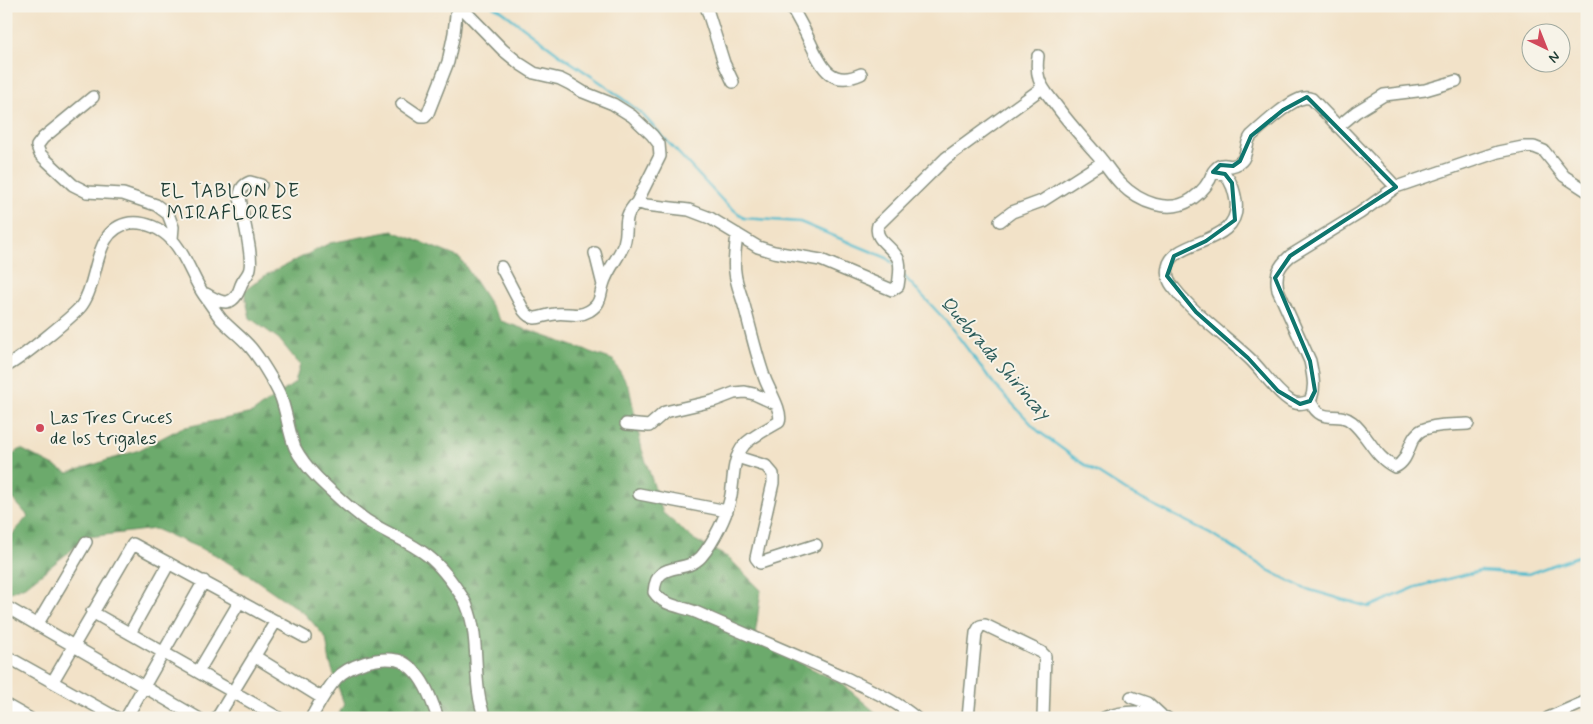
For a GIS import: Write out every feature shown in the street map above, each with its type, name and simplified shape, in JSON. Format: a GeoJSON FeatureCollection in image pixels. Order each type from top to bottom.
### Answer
{"type":"FeatureCollection","features":[{"type":"Feature","properties":{"kind":"street"},"geometry":{"type":"LineString","coordinates":[[402,104],[421,117],[425,117],[428,113],[448,62],[458,6]]}},
{"type":"Feature","properties":{"kind":"street"},"geometry":{"type":"LineString","coordinates":[[458,6],[520,64],[534,73],[560,79],[583,92],[613,104],[632,116],[659,144],[660,156],[637,202],[626,216],[624,242],[611,266],[597,304],[588,312],[576,316],[556,313],[533,318],[528,317],[501,267]]}},
{"type":"Feature","properties":{"kind":"street"},"geometry":{"type":"LineString","coordinates":[[706,6],[724,63],[733,82]]}},
{"type":"Feature","properties":{"kind":"street"},"geometry":{"type":"LineString","coordinates":[[792,6],[820,65],[832,76],[842,79],[850,79],[861,74]]}},
{"type":"Feature","properties":{"kind":"street"},"geometry":{"type":"LineString","coordinates":[[1038,56],[1038,78],[1042,88],[1121,185],[1143,201],[1163,206],[1185,204],[1200,193],[1210,180],[1213,172],[1220,165],[1231,166],[1240,161],[1246,154],[1248,140],[1251,136],[1283,110],[1303,98],[1312,99],[1396,187]]}},
{"type":"Feature","properties":{"kind":"street"},"geometry":{"type":"LineString","coordinates":[[1338,127],[1362,108],[1384,95],[1425,90],[1456,81]]}},
{"type":"Feature","properties":{"kind":"street"},"geometry":{"type":"LineString","coordinates":[[637,202],[646,205],[689,210],[710,218],[758,247],[774,252],[821,260],[892,290],[898,286],[900,270],[895,253],[879,238],[876,232],[878,224],[946,158],[1042,88]]}},
{"type":"Feature","properties":{"kind":"street"},"geometry":{"type":"LineString","coordinates":[[93,97],[43,138],[37,146],[40,154],[74,184],[87,192],[122,194],[156,205],[168,214],[173,227],[172,240]]}},
{"type":"Feature","properties":{"kind":"street"},"geometry":{"type":"LineString","coordinates":[[1213,172],[1225,174],[1232,183],[1237,212],[1235,220],[1224,230],[1206,241],[1182,250],[1174,256],[1168,266],[1168,276],[1173,287],[1196,312],[1248,358],[1278,391],[1290,400],[1300,404],[1310,401],[1315,391],[1310,362],[1278,290],[1275,278],[1281,264],[1290,256],[1353,218],[1396,187],[1498,152],[1523,147],[1534,147],[1544,151],[1564,176],[1587,192]]}},
{"type":"Feature","properties":{"kind":"street"},"geometry":{"type":"LineString","coordinates":[[1000,221],[1012,212],[1042,201],[1103,162]]}},
{"type":"Feature","properties":{"kind":"street"},"geometry":{"type":"LineString","coordinates":[[202,292],[218,302],[226,303],[235,299],[240,290],[251,268],[240,195],[245,184],[250,182],[261,185]]}},
{"type":"Feature","properties":{"kind":"street"},"geometry":{"type":"LineString","coordinates":[[6,366],[13,364],[82,306],[89,292],[105,239],[118,226],[132,223],[146,224],[160,230],[172,240],[202,292],[221,319],[252,349],[280,394],[295,447],[320,481],[365,520],[402,539],[429,557],[455,586],[465,602],[473,630],[477,681],[481,708],[485,718]]}},
{"type":"Feature","properties":{"kind":"street"},"geometry":{"type":"LineString","coordinates":[[737,234],[734,270],[736,282],[741,294],[760,366],[781,417],[779,422],[744,444],[734,466],[731,496],[727,511],[703,554],[688,565],[664,571],[655,582],[654,592],[664,602],[693,611],[757,640],[796,654],[884,696],[916,718]]}},
{"type":"Feature","properties":{"kind":"street"},"geometry":{"type":"LineString","coordinates":[[595,253],[603,285]]}},
{"type":"Feature","properties":{"kind":"street"},"geometry":{"type":"LineString","coordinates":[[626,424],[649,426],[661,415],[670,411],[713,401],[734,393],[746,392],[754,394],[776,404]]}},
{"type":"Feature","properties":{"kind":"street"},"geometry":{"type":"LineString","coordinates":[[1310,401],[1314,410],[1322,416],[1339,417],[1354,423],[1387,463],[1395,467],[1405,460],[1413,440],[1422,430],[1433,427],[1468,424]]}},
{"type":"Feature","properties":{"kind":"street"},"geometry":{"type":"LineString","coordinates":[[737,457],[766,466],[773,474],[773,483],[756,558],[757,561],[760,563],[816,545]]}},
{"type":"Feature","properties":{"kind":"street"},"geometry":{"type":"LineString","coordinates":[[639,494],[727,511]]}},
{"type":"Feature","properties":{"kind":"street"},"geometry":{"type":"LineString","coordinates":[[37,625],[86,542]]}},
{"type":"Feature","properties":{"kind":"street"},"geometry":{"type":"LineString","coordinates":[[53,681],[133,544],[305,637]]}},
{"type":"Feature","properties":{"kind":"street"},"geometry":{"type":"LineString","coordinates":[[130,633],[169,563]]}},
{"type":"Feature","properties":{"kind":"street"},"geometry":{"type":"LineString","coordinates":[[126,718],[204,582]]}},
{"type":"Feature","properties":{"kind":"street"},"geometry":{"type":"LineString","coordinates":[[198,672],[240,601]]}},
{"type":"Feature","properties":{"kind":"street"},"geometry":{"type":"LineString","coordinates":[[6,609],[10,609],[198,718]]}},
{"type":"Feature","properties":{"kind":"street"},"geometry":{"type":"LineString","coordinates":[[92,612],[278,718]]}},
{"type":"Feature","properties":{"kind":"street"},"geometry":{"type":"LineString","coordinates":[[217,718],[276,621]]}},
{"type":"Feature","properties":{"kind":"street"},"geometry":{"type":"LineString","coordinates":[[968,718],[976,633],[980,626],[985,625],[1041,652],[1045,656],[1043,718]]}},
{"type":"Feature","properties":{"kind":"street"},"geometry":{"type":"LineString","coordinates":[[6,656],[117,718]]}},
{"type":"Feature","properties":{"kind":"street"},"geometry":{"type":"LineString","coordinates":[[254,656],[322,698]]}},
{"type":"Feature","properties":{"kind":"street"},"geometry":{"type":"LineString","coordinates":[[311,718],[337,677],[359,664],[387,659],[399,660],[415,672],[427,689],[438,718]]}},
{"type":"Feature","properties":{"kind":"street"},"geometry":{"type":"LineString","coordinates":[[1131,697],[1148,704],[1164,716]]}},
{"type":"Feature","properties":{"kind":"street"},"geometry":{"type":"LineString","coordinates":[[1548,718],[1587,701]]}},
{"type":"Feature","properties":{"kind":"street"},"geometry":{"type":"LineString","coordinates":[[6,705],[29,718]]}},
{"type":"Feature","properties":{"kind":"street"},"geometry":{"type":"LineString","coordinates":[[1104,718],[1112,714],[1131,711],[1164,716]]}},
{"type":"Feature","properties":{"kind":"highlighted area"},"geometry":{"type":"Polygon","coordinates":[[[1307,97],[1396,187],[1290,256],[1275,278],[1310,361],[1315,391],[1310,401],[1300,404],[1278,391],[1248,358],[1196,312],[1167,276],[1174,256],[1206,241],[1235,220],[1232,183],[1225,174],[1213,172],[1220,165],[1233,166],[1240,161],[1251,136],[1283,110],[1307,97]]]}},
{"type":"Feature","properties":{"kind":"green space"},"geometry":{"type":"Polygon","coordinates":[[[393,231],[460,258],[501,321],[613,360],[629,387],[642,450],[663,513],[693,539],[729,558],[761,590],[755,637],[798,662],[841,683],[882,718],[337,718],[344,704],[330,663],[326,638],[305,614],[214,554],[155,529],[88,537],[27,585],[6,594],[6,542],[28,516],[6,491],[6,459],[21,449],[68,473],[139,450],[181,428],[252,413],[295,383],[300,365],[279,339],[250,318],[244,291],[266,275],[330,243],[393,231]]]}},
{"type":"Feature","properties":{"kind":"waterway","name":"Quebrada Shirincay"},"geometry":{"type":"LineString","coordinates":[[492,6],[499,9],[641,113],[723,201],[744,218],[800,222],[887,258],[896,267]]}},
{"type":"Feature","properties":{"kind":"waterway","name":"Quebrada Shirincay"},"geometry":{"type":"LineString","coordinates":[[903,275],[947,322],[994,384],[1038,431],[1079,461],[1131,494],[1210,533],[1268,570],[1303,588],[1369,607],[1416,587],[1480,571],[1528,574],[1587,553]]}},
{"type":"Feature","properties":{"kind":"place","name":"Las Tres Cruces de los trigales"},"geometry":{"type":"Point","coordinates":[40,428]}},
{"type":"Feature","properties":{"kind":"district","name":"EL TABLON DE MIRAFLORES"},"geometry":{"type":"Point","coordinates":[230,202]}}]}
